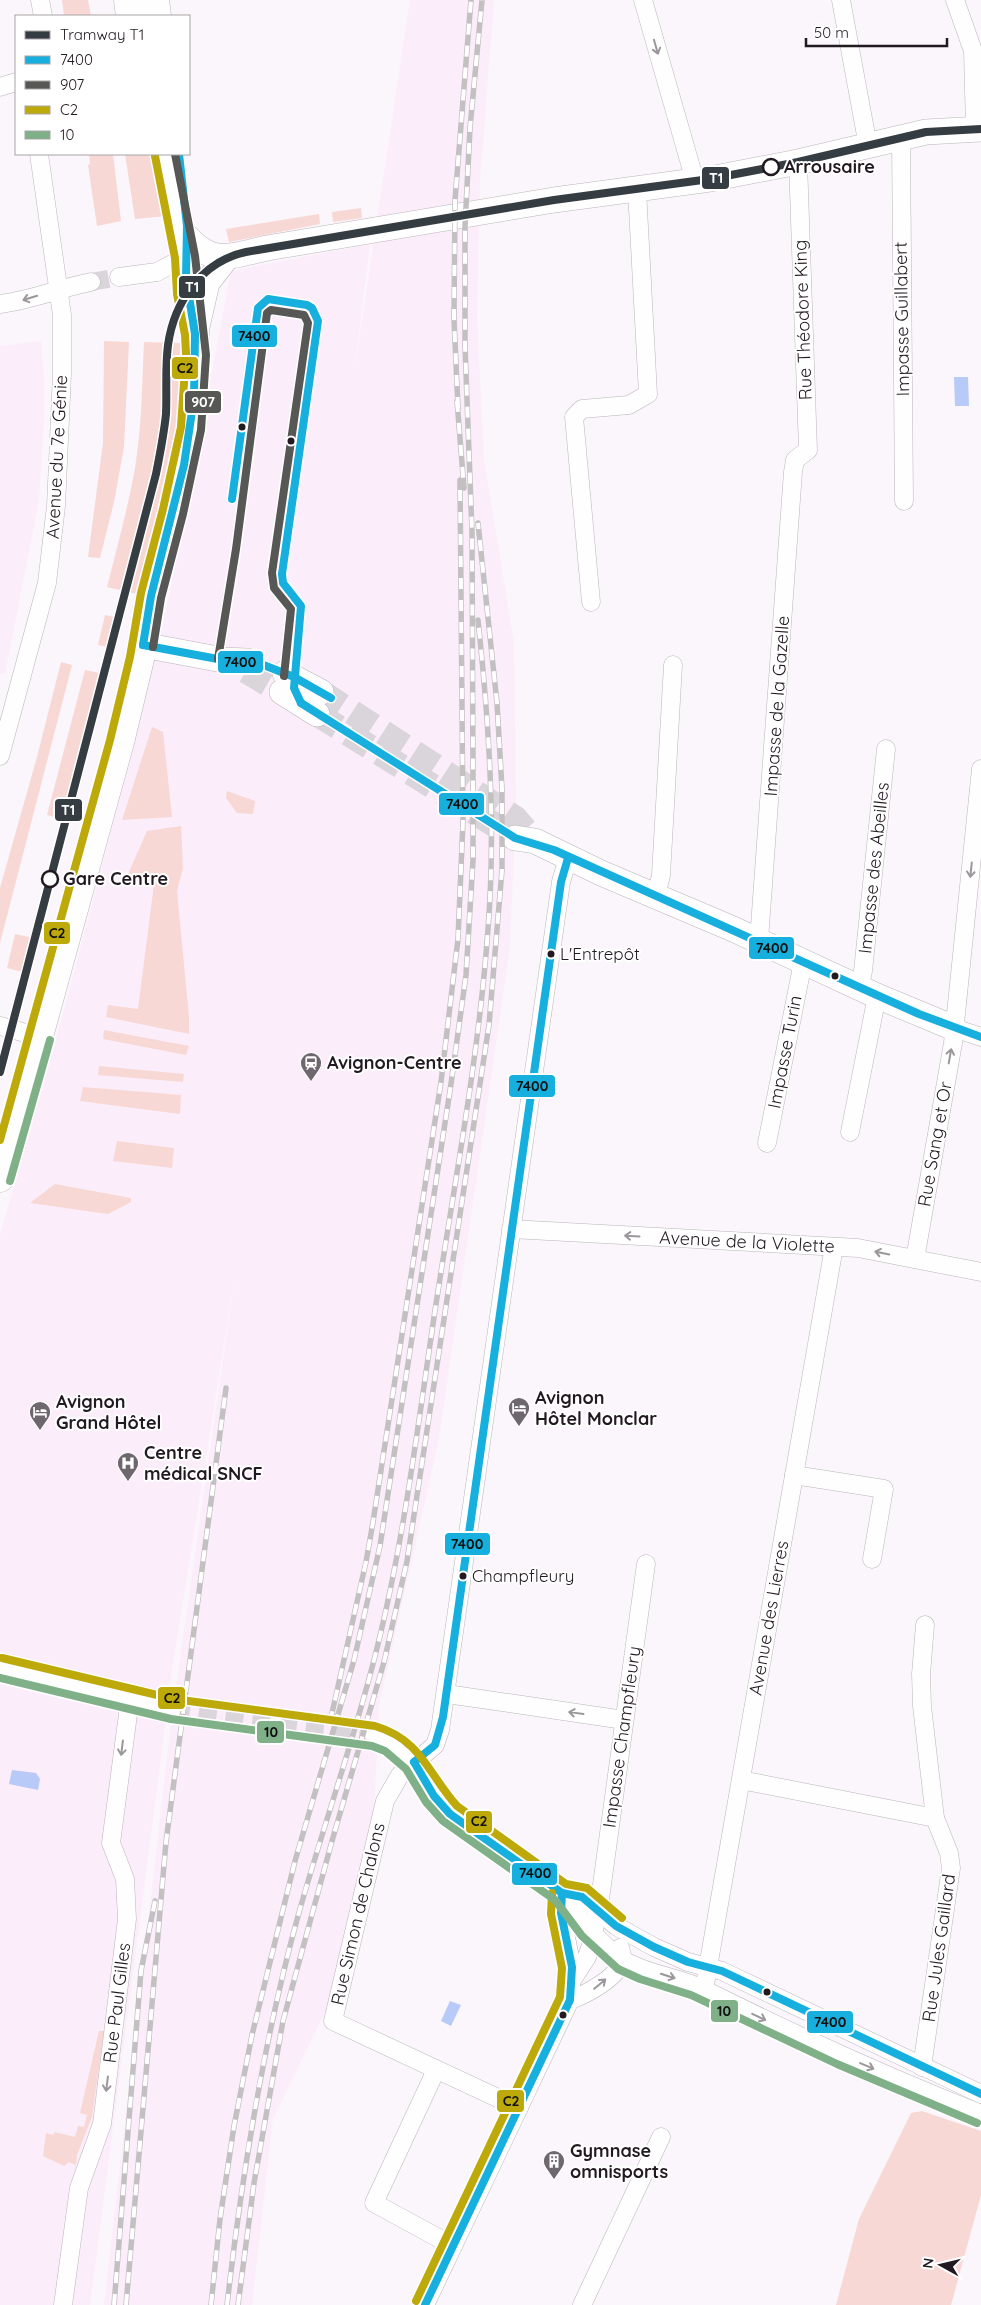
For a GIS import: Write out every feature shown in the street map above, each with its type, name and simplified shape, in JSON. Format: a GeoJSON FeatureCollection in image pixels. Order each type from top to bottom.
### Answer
{"type":"FeatureCollection","features":[{"type":"Feature","properties":{"kind":"main road"},"geometry":{"type":"LineString","coordinates":[[128,0],[130,15]]}},
{"type":"Feature","properties":{"kind":"main road"},"geometry":{"type":"LineString","coordinates":[[155,0],[157,15]]}},
{"type":"Feature","properties":{"kind":"main road"},"geometry":{"type":"LineString","coordinates":[[164,155],[183,241]]}},
{"type":"Feature","properties":{"kind":"main road"},"geometry":{"type":"LineString","coordinates":[[0,1178],[120,742],[143,645],[151,596],[173,512],[191,428],[196,362],[195,334],[186,285],[179,155]]}},
{"type":"Feature","properties":{"kind":"street"},"geometry":{"type":"LineString","coordinates":[[40,0],[43,15]]}},
{"type":"Feature","properties":{"kind":"street"},"geometry":{"type":"LineString","coordinates":[[643,0],[695,181]]}},
{"type":"Feature","properties":{"kind":"street"},"geometry":{"type":"LineString","coordinates":[[841,0],[868,146]]}},
{"type":"Feature","properties":{"kind":"street"},"geometry":{"type":"LineString","coordinates":[[119,277],[157,272],[183,241],[212,256],[227,258],[267,248],[554,200],[695,181],[798,162],[901,137],[950,129],[978,129],[973,51],[955,0]]}},
{"type":"Feature","properties":{"kind":"street"},"geometry":{"type":"LineString","coordinates":[[0,87],[15,82]]}},
{"type":"Feature","properties":{"kind":"street","name":"Impasse Guillabert"},"geometry":{"type":"LineString","coordinates":[[901,137],[904,501]]}},
{"type":"Feature","properties":{"kind":"street","name":"Avenue du 7e Génie"},"geometry":{"type":"LineString","coordinates":[[2,750],[47,583],[54,525],[62,374],[62,315],[39,155]]}},
{"type":"Feature","properties":{"kind":"street","name":"Rue Théodore King"},"geometry":{"type":"LineString","coordinates":[[794,472],[795,460],[808,450],[798,162]]}},
{"type":"Feature","properties":{"kind":"street"},"geometry":{"type":"LineString","coordinates":[[591,602],[574,417],[582,409],[629,405],[648,394],[637,190]]}},
{"type":"Feature","properties":{"kind":"street"},"geometry":{"type":"LineString","coordinates":[[195,334],[207,283],[227,258]]}},
{"type":"Feature","properties":{"kind":"street"},"geometry":{"type":"LineString","coordinates":[[0,304],[24,301],[59,289],[91,282]]}},
{"type":"Feature","properties":{"kind":"street","name":"Impasse de la Gazelle"},"geometry":{"type":"LineString","coordinates":[[758,940],[794,472]]}},
{"type":"Feature","properties":{"kind":"street"},"geometry":{"type":"LineString","coordinates":[[143,645],[247,666]]}},
{"type":"Feature","properties":{"kind":"street"},"geometry":{"type":"LineString","coordinates":[[656,896],[661,875],[674,665]]}},
{"type":"Feature","properties":{"kind":"street"},"geometry":{"type":"LineString","coordinates":[[284,683],[319,703]]}},
{"type":"Feature","properties":{"kind":"street","name":"Impasse des Abeilles"},"geometry":{"type":"LineString","coordinates":[[850,1132],[868,991],[863,971],[886,749]]}},
{"type":"Feature","properties":{"kind":"street","name":"Rue Sang et Or"},"geometry":{"type":"LineString","coordinates":[[915,1260],[954,1028],[981,770]]}},
{"type":"Feature","properties":{"kind":"street"},"geometry":{"type":"LineString","coordinates":[[525,839],[758,940],[868,991],[954,1028],[981,1036]]}},
{"type":"Feature","properties":{"kind":"street"},"geometry":{"type":"LineString","coordinates":[[414,1762],[435,1745],[447,1694],[560,882],[568,858]]}},
{"type":"Feature","properties":{"kind":"street","name":"Impasse Turin"},"geometry":{"type":"LineString","coordinates":[[767,1143],[803,962]]}},
{"type":"Feature","properties":{"kind":"street"},"geometry":{"type":"LineString","coordinates":[[0,1026],[40,1037]]}},
{"type":"Feature","properties":{"kind":"street","name":"Avenue de la Violette"},"geometry":{"type":"LineString","coordinates":[[511,1229],[858,1248],[981,1272]]}},
{"type":"Feature","properties":{"kind":"street","name":"Avenue des Lierres"},"geometry":{"type":"LineString","coordinates":[[704,1990],[834,1247]]}},
{"type":"Feature","properties":{"kind":"street"},"geometry":{"type":"LineString","coordinates":[[794,1475],[884,1489],[872,1559]]}},
{"type":"Feature","properties":{"kind":"street","name":"Impasse Champfleury"},"geometry":{"type":"LineString","coordinates":[[572,1980],[587,1957],[591,1945],[646,1564]]}},
{"type":"Feature","properties":{"kind":"street","name":"Rue Jules Gaillard"},"geometry":{"type":"LineString","coordinates":[[922,2067],[952,1868],[949,1853],[935,1818],[922,1706],[921,1674],[926,1625]]}},
{"type":"Feature","properties":{"kind":"street"},"geometry":{"type":"LineString","coordinates":[[0,1668],[172,1709]]}},
{"type":"Feature","properties":{"kind":"street"},"geometry":{"type":"LineString","coordinates":[[447,1694],[624,1720]]}},
{"type":"Feature","properties":{"kind":"street","name":"Rue Paul Gilles"},"geometry":{"type":"LineString","coordinates":[[63,2305],[79,2188],[102,2124],[127,1919],[125,1879],[111,1843],[130,1699]]}},
{"type":"Feature","properties":{"kind":"street"},"geometry":{"type":"LineString","coordinates":[[374,1736],[401,1749],[414,1762],[434,1796],[450,1814],[562,1894],[570,1908],[593,1930],[600,1940],[622,1959],[704,1990],[822,2046],[981,2114]]}},
{"type":"Feature","properties":{"kind":"street","name":"Rue Simon de Chalons"},"geometry":{"type":"LineString","coordinates":[[414,1762],[400,1775],[385,1800],[333,2021],[519,2108]]}},
{"type":"Feature","properties":{"kind":"street"},"geometry":{"type":"LineString","coordinates":[[741,1780],[935,1818]]}},
{"type":"Feature","properties":{"kind":"street"},"geometry":{"type":"LineString","coordinates":[[562,1894],[582,1897],[616,1926],[654,1947],[688,1962],[722,1971],[808,2011],[830,2024],[981,2094]]}},
{"type":"Feature","properties":{"kind":"street"},"geometry":{"type":"LineString","coordinates":[[425,2305],[570,2000],[572,1980],[568,1945],[561,1913],[562,1894]]}},
{"type":"Feature","properties":{"kind":"street"},"geometry":{"type":"LineString","coordinates":[[570,2000],[588,1994],[619,1968],[622,1959],[616,1926]]}},
{"type":"Feature","properties":{"kind":"street"},"geometry":{"type":"LineString","coordinates":[[436,2070],[374,2204],[453,2246]]}},
{"type":"Feature","properties":{"kind":"street"},"geometry":{"type":"LineString","coordinates":[[582,2305],[661,2137]]}},
{"type":"Feature","properties":{"kind":"shaded area"},"geometry":{"type":"Polygon","coordinates":[[[62,0],[88,0],[91,15],[64,15],[62,0]]]}},
{"type":"Feature","properties":{"kind":"shaded area"},"geometry":{"type":"Polygon","coordinates":[[[410,0],[494,0],[480,181],[477,315],[484,459],[514,643],[516,807],[510,946],[439,1439],[379,1706],[370,1899],[344,1973],[273,2119],[252,2305],[104,2305],[172,1714],[235,1276],[168,1695],[0,1653],[0,1235],[61,1021],[141,718],[170,592],[231,271],[370,244],[355,366],[410,0]]]}},
{"type":"Feature","properties":{"kind":"shaded area"},"geometry":{"type":"Polygon","coordinates":[[[89,155],[113,155],[121,221],[97,226],[88,165],[90,164],[89,155]]]}},
{"type":"Feature","properties":{"kind":"shaded area"},"geometry":{"type":"Polygon","coordinates":[[[125,155],[150,155],[166,216],[135,219],[125,155]]]}},
{"type":"Feature","properties":{"kind":"shaded area"},"geometry":{"type":"Polygon","coordinates":[[[361,208],[362,218],[333,222],[332,212],[361,208]]]}},
{"type":"Feature","properties":{"kind":"shaded area"},"geometry":{"type":"Polygon","coordinates":[[[319,214],[320,224],[229,242],[226,229],[319,214]]]}},
{"type":"Feature","properties":{"kind":"shaded area"},"geometry":{"type":"Polygon","coordinates":[[[41,341],[44,378],[44,419],[39,500],[5,674],[0,674],[0,346],[41,341]]]}},
{"type":"Feature","properties":{"kind":"shaded area"},"geometry":{"type":"Polygon","coordinates":[[[104,341],[129,342],[124,447],[114,502],[100,558],[88,557],[103,443],[104,341]]]}},
{"type":"Feature","properties":{"kind":"shaded area"},"geometry":{"type":"Polygon","coordinates":[[[144,342],[181,343],[177,429],[141,595],[107,587],[126,513],[135,468],[140,420],[144,342]]]}},
{"type":"Feature","properties":{"kind":"shaded area"},"geometry":{"type":"Polygon","coordinates":[[[105,615],[123,619],[116,649],[98,645],[105,615]]]}},
{"type":"Feature","properties":{"kind":"shaded area"},"geometry":{"type":"Polygon","coordinates":[[[61,662],[72,665],[0,943],[0,888],[37,757],[61,662]]]}},
{"type":"Feature","properties":{"kind":"shaded area"},"geometry":{"type":"Polygon","coordinates":[[[85,670],[109,675],[71,821],[47,815],[85,670]]]}},
{"type":"Feature","properties":{"kind":"shaded area"},"geometry":{"type":"Polygon","coordinates":[[[152,727],[163,732],[172,817],[122,820],[152,727]]]}},
{"type":"Feature","properties":{"kind":"shaded area"},"geometry":{"type":"Polygon","coordinates":[[[227,791],[255,801],[253,814],[237,813],[226,798],[227,791]]]}},
{"type":"Feature","properties":{"kind":"shaded area"},"geometry":{"type":"Polygon","coordinates":[[[181,826],[183,868],[177,891],[189,1034],[106,1017],[108,1005],[138,1009],[154,884],[125,881],[147,831],[181,826]]]}},
{"type":"Feature","properties":{"kind":"shaded area"},"geometry":{"type":"Polygon","coordinates":[[[15,934],[38,939],[30,974],[7,968],[15,934]]]}},
{"type":"Feature","properties":{"kind":"shaded area"},"geometry":{"type":"Polygon","coordinates":[[[104,1030],[189,1046],[186,1055],[103,1039],[104,1030]]]}},
{"type":"Feature","properties":{"kind":"shaded area"},"geometry":{"type":"Polygon","coordinates":[[[99,1066],[184,1074],[183,1082],[98,1075],[99,1066]]]}},
{"type":"Feature","properties":{"kind":"shaded area"},"geometry":{"type":"Polygon","coordinates":[[[83,1087],[181,1095],[180,1114],[80,1101],[83,1087]]]}},
{"type":"Feature","properties":{"kind":"shaded area"},"geometry":{"type":"Polygon","coordinates":[[[117,1141],[174,1148],[172,1168],[113,1161],[117,1141]]]}},
{"type":"Feature","properties":{"kind":"shaded area"},"geometry":{"type":"Polygon","coordinates":[[[55,1184],[131,1198],[131,1202],[108,1214],[30,1203],[55,1184]]]}},
{"type":"Feature","properties":{"kind":"shaded area"},"geometry":{"type":"Polygon","coordinates":[[[0,1681],[167,1711],[90,2305],[0,2305],[0,1681]]]}},
{"type":"Feature","properties":{"kind":"shaded area"},"geometry":{"type":"Polygon","coordinates":[[[99,2031],[104,2031],[92,2117],[77,2155],[76,2165],[69,2162],[64,2166],[43,2156],[46,2133],[53,2135],[55,2132],[75,2137],[78,2126],[84,2127],[87,2115],[80,2113],[99,2031]]]}},
{"type":"Feature","properties":{"kind":"shaded area"},"geometry":{"type":"Polygon","coordinates":[[[922,2111],[981,2131],[981,2195],[951,2305],[836,2305],[859,2219],[911,2113],[922,2111]]]}},
{"type":"Feature","properties":{"kind":"water"},"geometry":{"type":"Polygon","coordinates":[[[954,377],[968,377],[969,406],[955,406],[954,377]]]}},
{"type":"Feature","properties":{"kind":"water"},"geometry":{"type":"Polygon","coordinates":[[[12,1770],[36,1773],[40,1779],[38,1790],[9,1784],[12,1770]]]}},
{"type":"Feature","properties":{"kind":"water"},"geometry":{"type":"Polygon","coordinates":[[[450,2001],[461,2005],[451,2026],[441,2021],[450,2001]]]}},
{"type":"Feature","properties":{"kind":"tunnel"},"geometry":{"type":"LineString","coordinates":[[91,282],[119,277]]}},
{"type":"Feature","properties":{"kind":"tunnel"},"geometry":{"type":"LineString","coordinates":[[246,671],[282,692]]}},
{"type":"Feature","properties":{"kind":"tunnel"},"geometry":{"type":"LineString","coordinates":[[321,692],[515,818],[535,841]]}},
{"type":"Feature","properties":{"kind":"tunnel"},"geometry":{"type":"LineString","coordinates":[[317,714],[498,827]]}},
{"type":"Feature","properties":{"kind":"tunnel"},"geometry":{"type":"LineString","coordinates":[[172,1709],[374,1736]]}},
{"type":"Feature","properties":{"kind":"railway"},"geometry":{"type":"LineString","coordinates":[[458,408],[454,319],[455,200],[471,0]]}},
{"type":"Feature","properties":{"kind":"railway"},"geometry":{"type":"LineString","coordinates":[[211,2305],[220,2219],[234,2126],[252,2035],[295,1861],[354,1660],[380,1546],[466,975],[473,860],[473,772],[472,532],[465,346],[465,227],[470,128],[482,0]]}},
{"type":"Feature","properties":{"kind":"railway"},"geometry":{"type":"LineString","coordinates":[[457,401],[464,488]]}},
{"type":"Feature","properties":{"kind":"railway"},"geometry":{"type":"LineString","coordinates":[[330,1722],[366,1562],[373,1522],[441,1082],[458,939],[463,821],[460,480]]}},
{"type":"Feature","properties":{"kind":"railway"},"geometry":{"type":"LineString","coordinates":[[238,2305],[254,2183],[283,2021],[332,1841],[384,1662],[407,1561],[489,1025],[502,870],[502,789],[497,703],[478,523]]}},
{"type":"Feature","properties":{"kind":"railway"},"geometry":{"type":"LineString","coordinates":[[227,2305],[247,2158],[274,2012],[298,1916],[374,1660],[394,1572],[410,1483],[466,1117],[484,976],[491,852],[488,736],[478,620]]}},
{"type":"Feature","properties":{"kind":"railway"},"geometry":{"type":"LineString","coordinates":[[126,2305],[166,1842],[226,1388]]}},
{"type":"Feature","properties":{"kind":"railway"},"geometry":{"type":"LineString","coordinates":[[114,2305],[141,1971],[155,1901]]}},
{"type":"Feature","properties":{"kind":"tram line","name":"T1"},"geometry":{"type":"LineString","coordinates":[[0,1072],[156,474],[166,414],[166,371],[171,329],[184,299],[204,274],[216,264],[246,252],[554,200],[710,179],[798,162],[926,132],[981,129]]}},
{"type":"Feature","properties":{"kind":"transit line","name":"907"},"geometry":{"type":"LineString","coordinates":[[153,647],[161,598],[183,514],[201,430],[206,355],[195,256],[175,155]]}},
{"type":"Feature","properties":{"kind":"transit line","name":"7400"},"geometry":{"type":"LineString","coordinates":[[143,645],[151,596],[184,465],[194,398],[195,334],[186,278],[187,226],[179,155]]}},
{"type":"Feature","properties":{"kind":"transit line","name":"C2"},"geometry":{"type":"LineString","coordinates":[[0,1140],[110,740],[130,657],[141,593],[163,509],[181,427],[186,354],[185,335],[177,294],[175,258],[155,156]]}},
{"type":"Feature","properties":{"kind":"transit line","name":"7400"},"geometry":{"type":"LineString","coordinates":[[232,499],[258,308],[268,299],[307,305],[312,308],[318,321],[282,574],[283,583],[301,606],[294,688],[301,703]]}},
{"type":"Feature","properties":{"kind":"transit line","name":"907"},"geometry":{"type":"LineString","coordinates":[[218,659],[236,549],[267,313],[271,310],[304,315],[308,323],[272,573],[274,588],[291,609],[284,676]]}},
{"type":"Feature","properties":{"kind":"transit line","name":"7400"},"geometry":{"type":"LineString","coordinates":[[143,645],[223,660],[261,664],[294,677],[331,698]]}},
{"type":"Feature","properties":{"kind":"transit line","name":"7400"},"geometry":{"type":"LineString","coordinates":[[301,703],[515,838],[554,850],[919,1014],[981,1037]]}},
{"type":"Feature","properties":{"kind":"transit line","name":"7400"},"geometry":{"type":"LineString","coordinates":[[414,1762],[435,1745],[443,1717],[561,882],[568,858]]}},
{"type":"Feature","properties":{"kind":"transit line","name":"10"},"geometry":{"type":"LineString","coordinates":[[10,1181],[50,1040]]}},
{"type":"Feature","properties":{"kind":"transit line","name":"C2"},"geometry":{"type":"LineString","coordinates":[[2,1658],[174,1699],[375,1726],[391,1732],[404,1740],[423,1759],[457,1806],[566,1884],[587,1888],[622,1918]]}},
{"type":"Feature","properties":{"kind":"transit line","name":"10"},"geometry":{"type":"LineString","coordinates":[[0,1678],[171,1719],[372,1746],[385,1751],[406,1769],[426,1802],[443,1821],[555,1900],[582,1936],[618,1969],[640,1979],[691,1995],[837,2064],[977,2123]]}},
{"type":"Feature","properties":{"kind":"transit line","name":"7400"},"geometry":{"type":"LineString","coordinates":[[414,1762],[434,1796],[450,1814],[562,1893],[582,1897],[616,1926],[654,1947],[688,1962],[722,1971],[981,2094]]}},
{"type":"Feature","properties":{"kind":"transit line","name":"C2"},"geometry":{"type":"LineString","coordinates":[[416,2301],[560,1997],[562,1968],[551,1914],[552,1893]]}},
{"type":"Feature","properties":{"kind":"transit line","name":"7400"},"geometry":{"type":"LineString","coordinates":[[425,2305],[570,2000],[572,1967],[561,1913],[562,1893]]}},
{"type":"Feature","properties":{"kind":"place","name":"Arrousaire"},"geometry":{"type":"Point","coordinates":[771,167]}},
{"type":"Feature","properties":{"kind":"place","name":"Gare Centre"},"geometry":{"type":"Point","coordinates":[50,879]}},
{"type":"Feature","properties":{"kind":"place","name":"L'Entrepôt"},"geometry":{"type":"Point","coordinates":[551,954]}},
{"type":"Feature","properties":{"kind":"place","name":"Avignon-Centre"},"geometry":{"type":"Point","coordinates":[311,1082]}},
{"type":"Feature","properties":{"kind":"place","name":"Avignon Hôtel Monclar"},"geometry":{"type":"Point","coordinates":[519,1427]}},
{"type":"Feature","properties":{"kind":"place","name":"Avignon Grand Hôtel"},"geometry":{"type":"Point","coordinates":[40,1431]}},
{"type":"Feature","properties":{"kind":"place","name":"Centre médical SNCF"},"geometry":{"type":"Point","coordinates":[128,1482]}},
{"type":"Feature","properties":{"kind":"place","name":"Champfleury"},"geometry":{"type":"Point","coordinates":[463,1576]}},
{"type":"Feature","properties":{"kind":"place","name":"Gymnase omnisports"},"geometry":{"type":"Point","coordinates":[554,2180]}}]}
